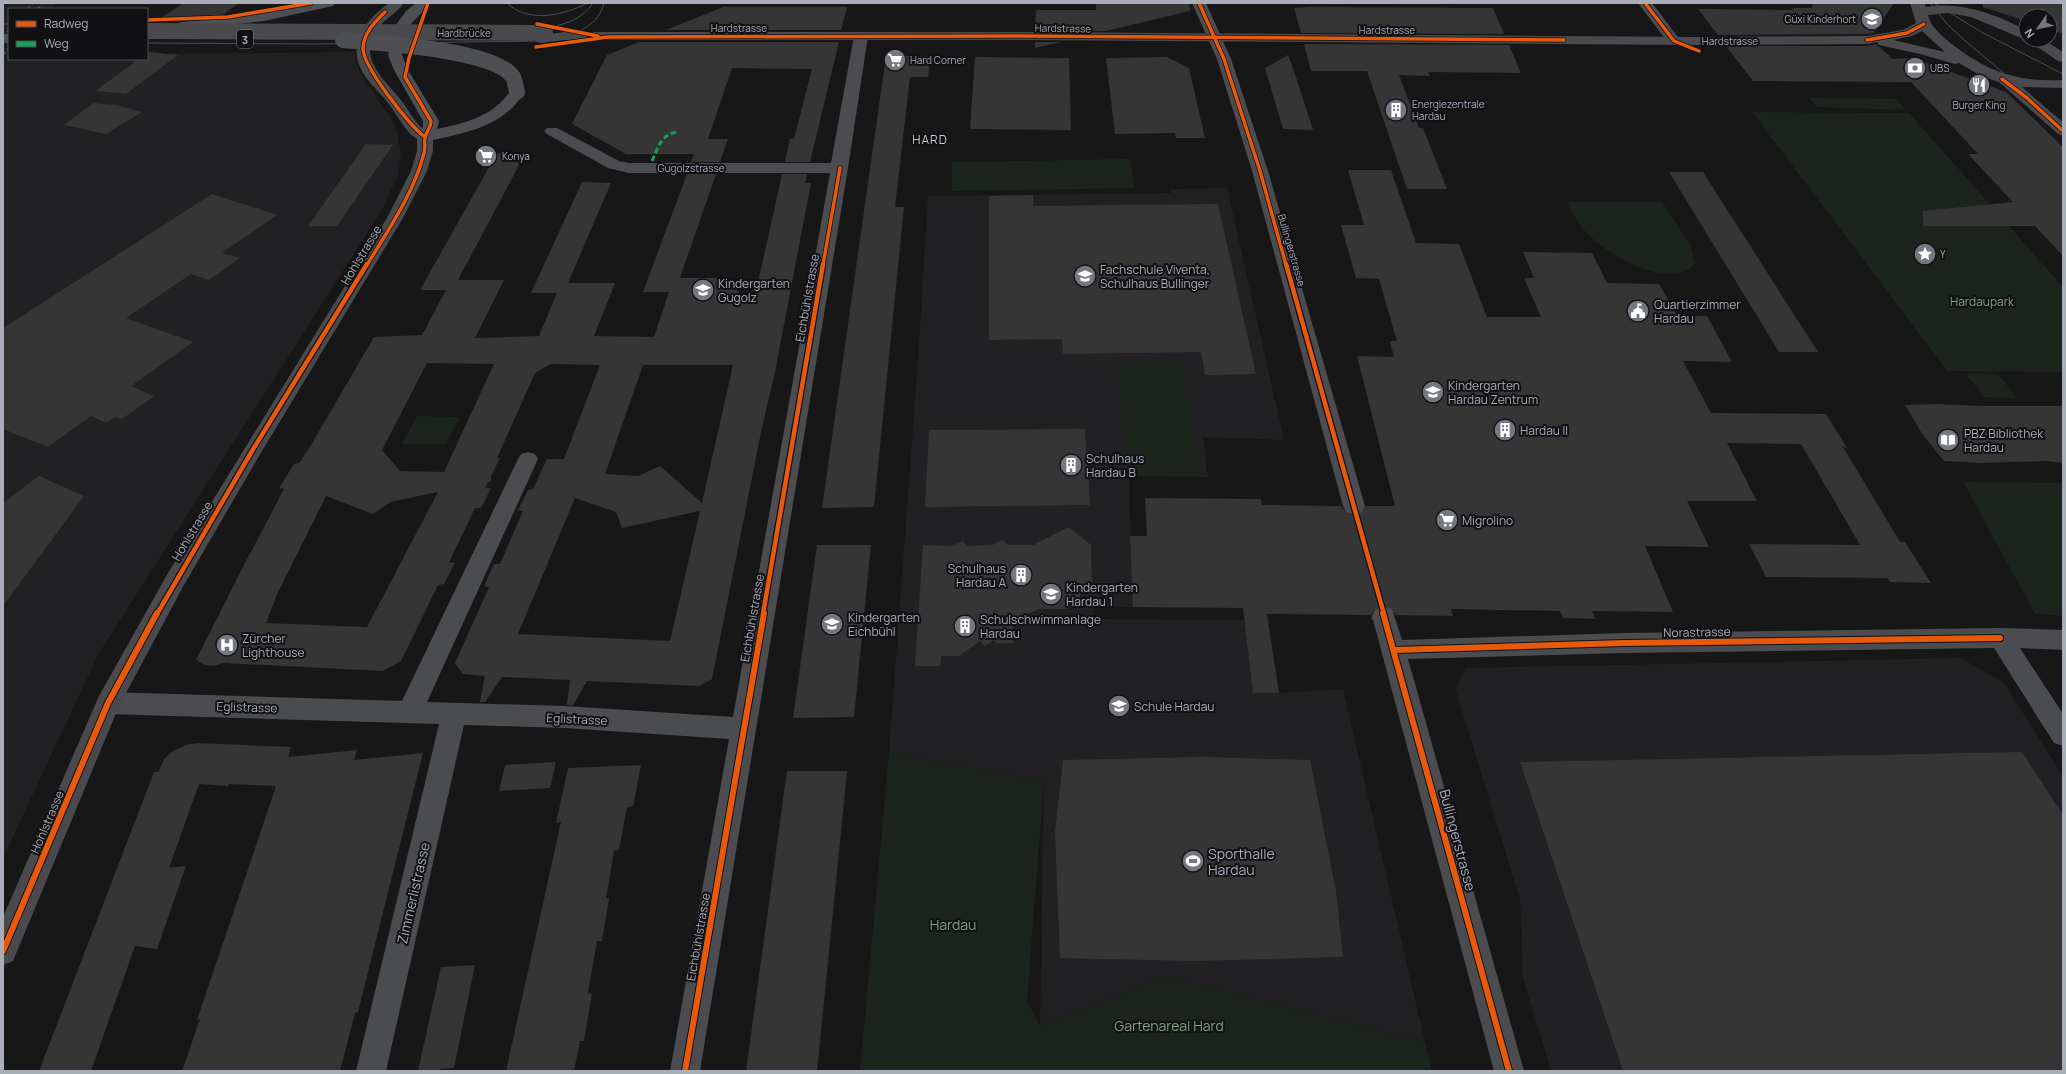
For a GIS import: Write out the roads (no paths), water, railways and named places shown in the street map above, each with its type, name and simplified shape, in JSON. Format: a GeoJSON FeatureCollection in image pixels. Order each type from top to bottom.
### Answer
{"type":"FeatureCollection","features":[{"type":"Feature","properties":{"kind":"main road","name":"Hardbrücke"},"geometry":{"type":"LineString","coordinates":[[148,30],[264,17],[328,3]]}},
{"type":"Feature","properties":{"kind":"main road"},"geometry":{"type":"LineString","coordinates":[[398,3],[382,15],[371,26],[365,37],[362,48],[364,59],[372,76],[400,108],[414,129],[425,137]]}},
{"type":"Feature","properties":{"kind":"main road","name":"Hohlstrasse"},"geometry":{"type":"LineString","coordinates":[[3,951],[108,703],[188,558],[395,218],[419,172],[424,156],[425,137],[431,127],[431,121],[401,70],[395,55],[403,25],[411,14],[424,3]]}},
{"type":"Feature","properties":{"kind":"main road"},"geometry":{"type":"LineString","coordinates":[[1953,3],[1968,12]]}},
{"type":"Feature","properties":{"kind":"main road"},"geometry":{"type":"LineString","coordinates":[[2018,32],[2001,24],[1968,12],[1946,8],[1921,13],[1938,40],[1971,65],[2002,79],[2029,85],[2063,84]]}},
{"type":"Feature","properties":{"kind":"main road","name":"Hardstrasse"},"geometry":{"type":"LineString","coordinates":[[562,36],[861,36],[1674,41],[1867,40],[1907,34],[1921,13]]}},
{"type":"Feature","properties":{"kind":"main road","name":"Hardbrücke"},"geometry":{"type":"LineString","coordinates":[[148,30],[562,36]]}},
{"type":"Feature","properties":{"kind":"main road","name":"Hardbrücke"},"geometry":{"type":"LineString","coordinates":[[148,38],[343,40],[543,36]]}},
{"type":"Feature","properties":{"kind":"main road","name":"Hardbrücke"},"geometry":{"type":"LineString","coordinates":[[343,40],[434,48],[480,58],[503,68],[513,75],[517,82],[517,92],[507,107],[493,116],[425,137]]}},
{"type":"Feature","properties":{"kind":"main road","name":"Hardstrasse"},"geometry":{"type":"LineString","coordinates":[[1867,40],[1923,50],[1971,65]]}},
{"type":"Feature","properties":{"kind":"main road"},"geometry":{"type":"LineString","coordinates":[[2047,48],[2063,58]]}},
{"type":"Feature","properties":{"kind":"main road"},"geometry":{"type":"LineString","coordinates":[[2002,79],[2027,98],[2063,131]]}},
{"type":"Feature","properties":{"kind":"street","name":"Bullingerstrasse"},"geometry":{"type":"LineString","coordinates":[[1199,3],[1227,66],[1251,142],[1354,506]]}},
{"type":"Feature","properties":{"kind":"street"},"geometry":{"type":"LineString","coordinates":[[1645,3],[1674,41]]}},
{"type":"Feature","properties":{"kind":"street","name":"Eichbühlstrasse"},"geometry":{"type":"LineString","coordinates":[[685,1071],[840,168],[861,36]]}},
{"type":"Feature","properties":{"kind":"street","name":"Gugolzstrasse"},"geometry":{"type":"LineString","coordinates":[[552,131],[614,165],[629,168],[840,168]]}},
{"type":"Feature","properties":{"kind":"street"},"geometry":{"type":"LineString","coordinates":[[410,711],[528,459]]}},
{"type":"Feature","properties":{"kind":"street","name":"Bullingerstrasse"},"geometry":{"type":"LineString","coordinates":[[1384,616],[1509,1071]]}},
{"type":"Feature","properties":{"kind":"street"},"geometry":{"type":"LineString","coordinates":[[2000,638],[2063,735]]}},
{"type":"Feature","properties":{"kind":"street","name":"Norastrasse"},"geometry":{"type":"LineString","coordinates":[[1394,650],[1624,643],[2000,638],[2063,640]]}},
{"type":"Feature","properties":{"kind":"street","name":"Eglistrasse"},"geometry":{"type":"LineString","coordinates":[[108,703],[410,711],[454,715],[565,717],[743,728]]}},
{"type":"Feature","properties":{"kind":"street","name":"Zimmerlistrasse"},"geometry":{"type":"LineString","coordinates":[[371,1071],[454,715]]}},
{"type":"Feature","properties":{"kind":"tunnel"},"geometry":{"type":"LineString","coordinates":[[1354,506],[1384,614]]}},
{"type":"Feature","properties":{"kind":"tram line"},"geometry":{"type":"LineString","coordinates":[[507,3],[516,10],[525,14],[536,15],[557,14],[588,3]]}},
{"type":"Feature","properties":{"kind":"tram line"},"geometry":{"type":"LineString","coordinates":[[148,25],[532,29],[549,27],[574,20],[581,16],[593,3]]}},
{"type":"Feature","properties":{"kind":"tram line"},"geometry":{"type":"LineString","coordinates":[[148,43],[317,44],[540,41],[569,35],[587,27],[595,21],[604,3]]}},
{"type":"Feature","properties":{"kind":"tram line"},"geometry":{"type":"LineString","coordinates":[[1930,3],[1948,25],[1963,39],[2063,123]]}},
{"type":"Feature","properties":{"kind":"tram line"},"geometry":{"type":"LineString","coordinates":[[1934,3],[1983,33],[2063,74]]}},
{"type":"Feature","properties":{"kind":"tram line"},"geometry":{"type":"LineString","coordinates":[[3,24],[8,24]]}},
{"type":"Feature","properties":{"kind":"tram line"},"geometry":{"type":"LineString","coordinates":[[3,42],[8,43]]}},
{"type":"Feature","properties":{"kind":"railway"},"geometry":{"type":"LineString","coordinates":[[28,8],[33,3]]}},
{"type":"Feature","properties":{"kind":"railway"},"geometry":{"type":"LineString","coordinates":[[39,8],[43,3]]}},
{"type":"Feature","properties":{"kind":"railway"},"geometry":{"type":"LineString","coordinates":[[3,37],[8,31]]}},
{"type":"Feature","properties":{"kind":"railway"},"geometry":{"type":"LineString","coordinates":[[3,55],[8,48]]}},
{"type":"Feature","properties":{"kind":"place","name":"Güxi Kinderhort"},"geometry":{"type":"Point","coordinates":[1872,19]}},
{"type":"Feature","properties":{"kind":"place","name":"Hard Corner"},"geometry":{"type":"Point","coordinates":[895,60]}},
{"type":"Feature","properties":{"kind":"place","name":"UBS"},"geometry":{"type":"Point","coordinates":[1915,68]}},
{"type":"Feature","properties":{"kind":"place","name":"Burger King"},"geometry":{"type":"Point","coordinates":[1979,85]}},
{"type":"Feature","properties":{"kind":"place","name":"Energiezentrale Hardau"},"geometry":{"type":"Point","coordinates":[1396,110]}},
{"type":"Feature","properties":{"kind":"place","name":"Konya"},"geometry":{"type":"Point","coordinates":[486,156]}},
{"type":"Feature","properties":{"kind":"place","name":"Y"},"geometry":{"type":"Point","coordinates":[1925,254]}},
{"type":"Feature","properties":{"kind":"place","name":"Fachschule Viventa, Schulhaus Bullinger"},"geometry":{"type":"Point","coordinates":[1085,276]}},
{"type":"Feature","properties":{"kind":"place","name":"Kindergarten Gugolz"},"geometry":{"type":"Point","coordinates":[703,290]}},
{"type":"Feature","properties":{"kind":"place","name":"Quartierzimmer Hardau"},"geometry":{"type":"Point","coordinates":[1638,311]}},
{"type":"Feature","properties":{"kind":"place","name":"Kindergarten Hardau Zentrum"},"geometry":{"type":"Point","coordinates":[1433,392]}},
{"type":"Feature","properties":{"kind":"place","name":"Hardau II"},"geometry":{"type":"Point","coordinates":[1505,430]}},
{"type":"Feature","properties":{"kind":"place","name":"PBZ Bibliothek Hardau"},"geometry":{"type":"Point","coordinates":[1948,440]}},
{"type":"Feature","properties":{"kind":"place","name":"Schulhaus Hardau B"},"geometry":{"type":"Point","coordinates":[1071,465]}},
{"type":"Feature","properties":{"kind":"place","name":"Migrolino"},"geometry":{"type":"Point","coordinates":[1447,520]}},
{"type":"Feature","properties":{"kind":"place","name":"Schulhaus Hardau A"},"geometry":{"type":"Point","coordinates":[1021,575]}},
{"type":"Feature","properties":{"kind":"place","name":"Kindergarten Hardau 1"},"geometry":{"type":"Point","coordinates":[1051,594]}},
{"type":"Feature","properties":{"kind":"place","name":"Kindergarten Eichbühl"},"geometry":{"type":"Point","coordinates":[832,624]}},
{"type":"Feature","properties":{"kind":"place","name":"Schulschwimmanlage Hardau"},"geometry":{"type":"Point","coordinates":[965,626]}},
{"type":"Feature","properties":{"kind":"place","name":"Zürcher Lighthouse"},"geometry":{"type":"Point","coordinates":[227,645]}},
{"type":"Feature","properties":{"kind":"place","name":"Schule Hardau"},"geometry":{"type":"Point","coordinates":[1119,706]}},
{"type":"Feature","properties":{"kind":"place","name":"Sporthalle Hardau"},"geometry":{"type":"Point","coordinates":[1193,861]}},
{"type":"Feature","properties":{"kind":"district","name":"HARD"},"geometry":{"type":"Point","coordinates":[930,139]}},
{"type":"Feature","properties":{"kind":"park label","name":"Hardaupark"},"geometry":{"type":"Point","coordinates":[1982,301]}},
{"type":"Feature","properties":{"kind":"park label","name":"Hardau"},"geometry":{"type":"Point","coordinates":[953,924]}},
{"type":"Feature","properties":{"kind":"park label","name":"Gartenareal Hard"},"geometry":{"type":"Point","coordinates":[1169,1025]}}]}
